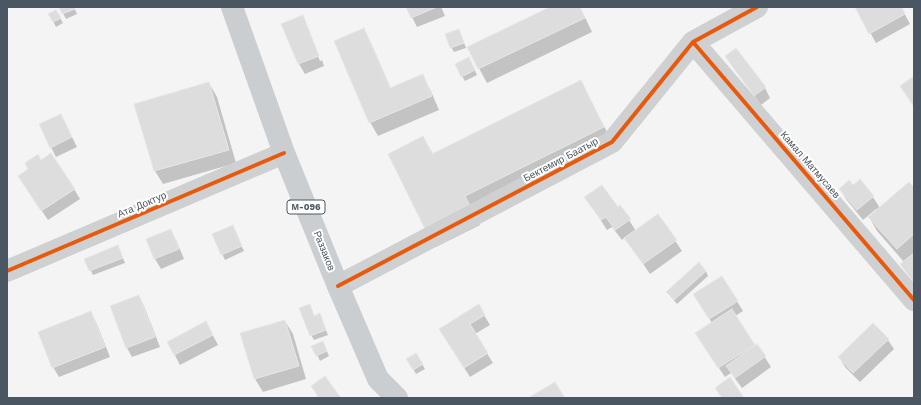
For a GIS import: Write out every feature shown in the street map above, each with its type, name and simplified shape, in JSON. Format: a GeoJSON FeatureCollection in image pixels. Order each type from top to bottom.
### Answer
{"type":"FeatureCollection","features":[{"type":"Feature","properties":{"kind":"main road","name":"Раззаков"},"geometry":{"type":"LineString","coordinates":[[232,7],[284,153],[338,286],[378,379],[397,398]]}},
{"type":"Feature","properties":{"kind":"street","name":"Бектемир Баатыр"},"geometry":{"type":"LineString","coordinates":[[338,286],[612,142],[693,42],[757,7]]}},
{"type":"Feature","properties":{"kind":"street","name":"Камал Матмусаев"},"geometry":{"type":"LineString","coordinates":[[693,42],[914,300]]}},
{"type":"Feature","properties":{"kind":"street","name":"Ата Доктур"},"geometry":{"type":"LineString","coordinates":[[7,271],[284,153]]}},
{"type":"Feature","properties":{"kind":"building"},"geometry":{"type":"Polygon","coordinates":[[[59,7],[74,7],[75,9],[62,14],[59,7]]]}},
{"type":"Feature","properties":{"kind":"building"},"geometry":{"type":"Polygon","coordinates":[[[406,7],[437,7],[411,18],[406,7]]]}},
{"type":"Feature","properties":{"kind":"building"},"geometry":{"type":"Polygon","coordinates":[[[550,7],[580,7],[585,18],[478,69],[467,47],[550,7]]]}},
{"type":"Feature","properties":{"kind":"building"},"geometry":{"type":"Polygon","coordinates":[[[855,7],[902,7],[905,14],[869,34],[855,7]]]}},
{"type":"Feature","properties":{"kind":"building"},"geometry":{"type":"Polygon","coordinates":[[[56,10],[61,18],[53,22],[48,14],[56,10]]]}},
{"type":"Feature","properties":{"kind":"building"},"geometry":{"type":"Polygon","coordinates":[[[303,15],[319,56],[298,64],[281,24],[303,15]]]}},
{"type":"Feature","properties":{"kind":"building"},"geometry":{"type":"Polygon","coordinates":[[[364,28],[390,88],[423,74],[432,96],[369,123],[334,41],[364,28]]]}},
{"type":"Feature","properties":{"kind":"building"},"geometry":{"type":"Polygon","coordinates":[[[459,29],[464,43],[450,48],[445,34],[459,29]]]}},
{"type":"Feature","properties":{"kind":"building"},"geometry":{"type":"Polygon","coordinates":[[[736,48],[766,87],[754,96],[725,56],[736,48]]]}},
{"type":"Feature","properties":{"kind":"building"},"geometry":{"type":"Polygon","coordinates":[[[469,57],[475,70],[461,77],[455,64],[469,57]]]}},
{"type":"Feature","properties":{"kind":"building"},"geometry":{"type":"Polygon","coordinates":[[[914,76],[914,107],[900,86],[914,76]]]}},
{"type":"Feature","properties":{"kind":"building"},"geometry":{"type":"Polygon","coordinates":[[[581,80],[604,127],[465,196],[471,208],[426,231],[388,154],[423,136],[432,154],[581,80]]]}},
{"type":"Feature","properties":{"kind":"building"},"geometry":{"type":"Polygon","coordinates":[[[209,82],[229,150],[154,171],[134,104],[209,82]]]}},
{"type":"Feature","properties":{"kind":"building"},"geometry":{"type":"Polygon","coordinates":[[[61,114],[72,137],[50,148],[39,124],[61,114]]]}},
{"type":"Feature","properties":{"kind":"building"},"geometry":{"type":"Polygon","coordinates":[[[51,153],[75,189],[41,211],[18,176],[28,169],[25,163],[38,154],[41,160],[51,153]]]}},
{"type":"Feature","properties":{"kind":"building"},"geometry":{"type":"Polygon","coordinates":[[[860,179],[874,196],[857,210],[839,189],[849,180],[853,185],[860,179]]]}},
{"type":"Feature","properties":{"kind":"building"},"geometry":{"type":"Polygon","coordinates":[[[909,182],[914,187],[914,234],[897,249],[868,217],[909,182]]]}},
{"type":"Feature","properties":{"kind":"building"},"geometry":{"type":"Polygon","coordinates":[[[602,185],[618,207],[620,205],[631,219],[615,230],[606,217],[601,220],[584,197],[602,185]]]}},
{"type":"Feature","properties":{"kind":"building"},"geometry":{"type":"Polygon","coordinates":[[[658,214],[677,240],[643,264],[624,238],[658,214]]]}},
{"type":"Feature","properties":{"kind":"building"},"geometry":{"type":"Polygon","coordinates":[[[233,225],[242,246],[221,255],[212,234],[233,225]]]}},
{"type":"Feature","properties":{"kind":"building"},"geometry":{"type":"Polygon","coordinates":[[[171,229],[179,249],[154,259],[146,239],[171,229]]]}},
{"type":"Feature","properties":{"kind":"building"},"geometry":{"type":"Polygon","coordinates":[[[118,245],[123,258],[89,271],[84,259],[118,245]]]}},
{"type":"Feature","properties":{"kind":"building"},"geometry":{"type":"Polygon","coordinates":[[[914,253],[914,283],[900,264],[914,253]]]}},
{"type":"Feature","properties":{"kind":"building"},"geometry":{"type":"Polygon","coordinates":[[[699,262],[706,271],[674,300],[666,292],[699,262]]]}},
{"type":"Feature","properties":{"kind":"building"},"geometry":{"type":"Polygon","coordinates":[[[722,276],[738,301],[709,319],[693,294],[722,276]]]}},
{"type":"Feature","properties":{"kind":"building"},"geometry":{"type":"Polygon","coordinates":[[[139,295],[155,337],[126,348],[110,306],[139,295]]]}},
{"type":"Feature","properties":{"kind":"building"},"geometry":{"type":"Polygon","coordinates":[[[310,304],[314,316],[320,313],[326,330],[310,336],[299,308],[310,304]]]}},
{"type":"Feature","properties":{"kind":"building"},"geometry":{"type":"Polygon","coordinates":[[[479,304],[485,315],[470,324],[488,353],[464,368],[439,329],[479,304]]]}},
{"type":"Feature","properties":{"kind":"building"},"geometry":{"type":"Polygon","coordinates":[[[732,309],[755,345],[718,368],[695,333],[732,309]]]}},
{"type":"Feature","properties":{"kind":"building"},"geometry":{"type":"Polygon","coordinates":[[[91,311],[105,347],[52,368],[38,332],[91,311]]]}},
{"type":"Feature","properties":{"kind":"building"},"geometry":{"type":"Polygon","coordinates":[[[285,320],[299,366],[254,379],[240,333],[285,320]]]}},
{"type":"Feature","properties":{"kind":"building"},"geometry":{"type":"Polygon","coordinates":[[[206,321],[213,335],[174,355],[167,342],[206,321]]]}},
{"type":"Feature","properties":{"kind":"building"},"geometry":{"type":"Polygon","coordinates":[[[873,323],[889,339],[853,373],[838,357],[873,323]]]}},
{"type":"Feature","properties":{"kind":"building"},"geometry":{"type":"Polygon","coordinates":[[[323,341],[327,351],[316,356],[311,346],[323,341]]]}},
{"type":"Feature","properties":{"kind":"building"},"geometry":{"type":"Polygon","coordinates":[[[757,344],[766,356],[735,378],[726,366],[757,344]]]}},
{"type":"Feature","properties":{"kind":"building"},"geometry":{"type":"Polygon","coordinates":[[[416,353],[423,364],[413,370],[406,359],[416,353]]]}},
{"type":"Feature","properties":{"kind":"building"},"geometry":{"type":"Polygon","coordinates":[[[325,376],[341,398],[319,398],[311,386],[325,376]]]}},
{"type":"Feature","properties":{"kind":"building"},"geometry":{"type":"Polygon","coordinates":[[[730,377],[744,398],[722,398],[715,388],[730,377]]]}},
{"type":"Feature","properties":{"kind":"building"},"geometry":{"type":"Polygon","coordinates":[[[555,382],[565,398],[528,398],[555,382]]]}},
{"type":"Feature","properties":{"kind":"cycle path"},"geometry":{"type":"LineString","coordinates":[[338,286],[612,142],[693,42],[757,7]]}},
{"type":"Feature","properties":{"kind":"cycle path"},"geometry":{"type":"LineString","coordinates":[[693,42],[914,300]]}},
{"type":"Feature","properties":{"kind":"cycle path"},"geometry":{"type":"LineString","coordinates":[[7,271],[284,153]]}}]}
